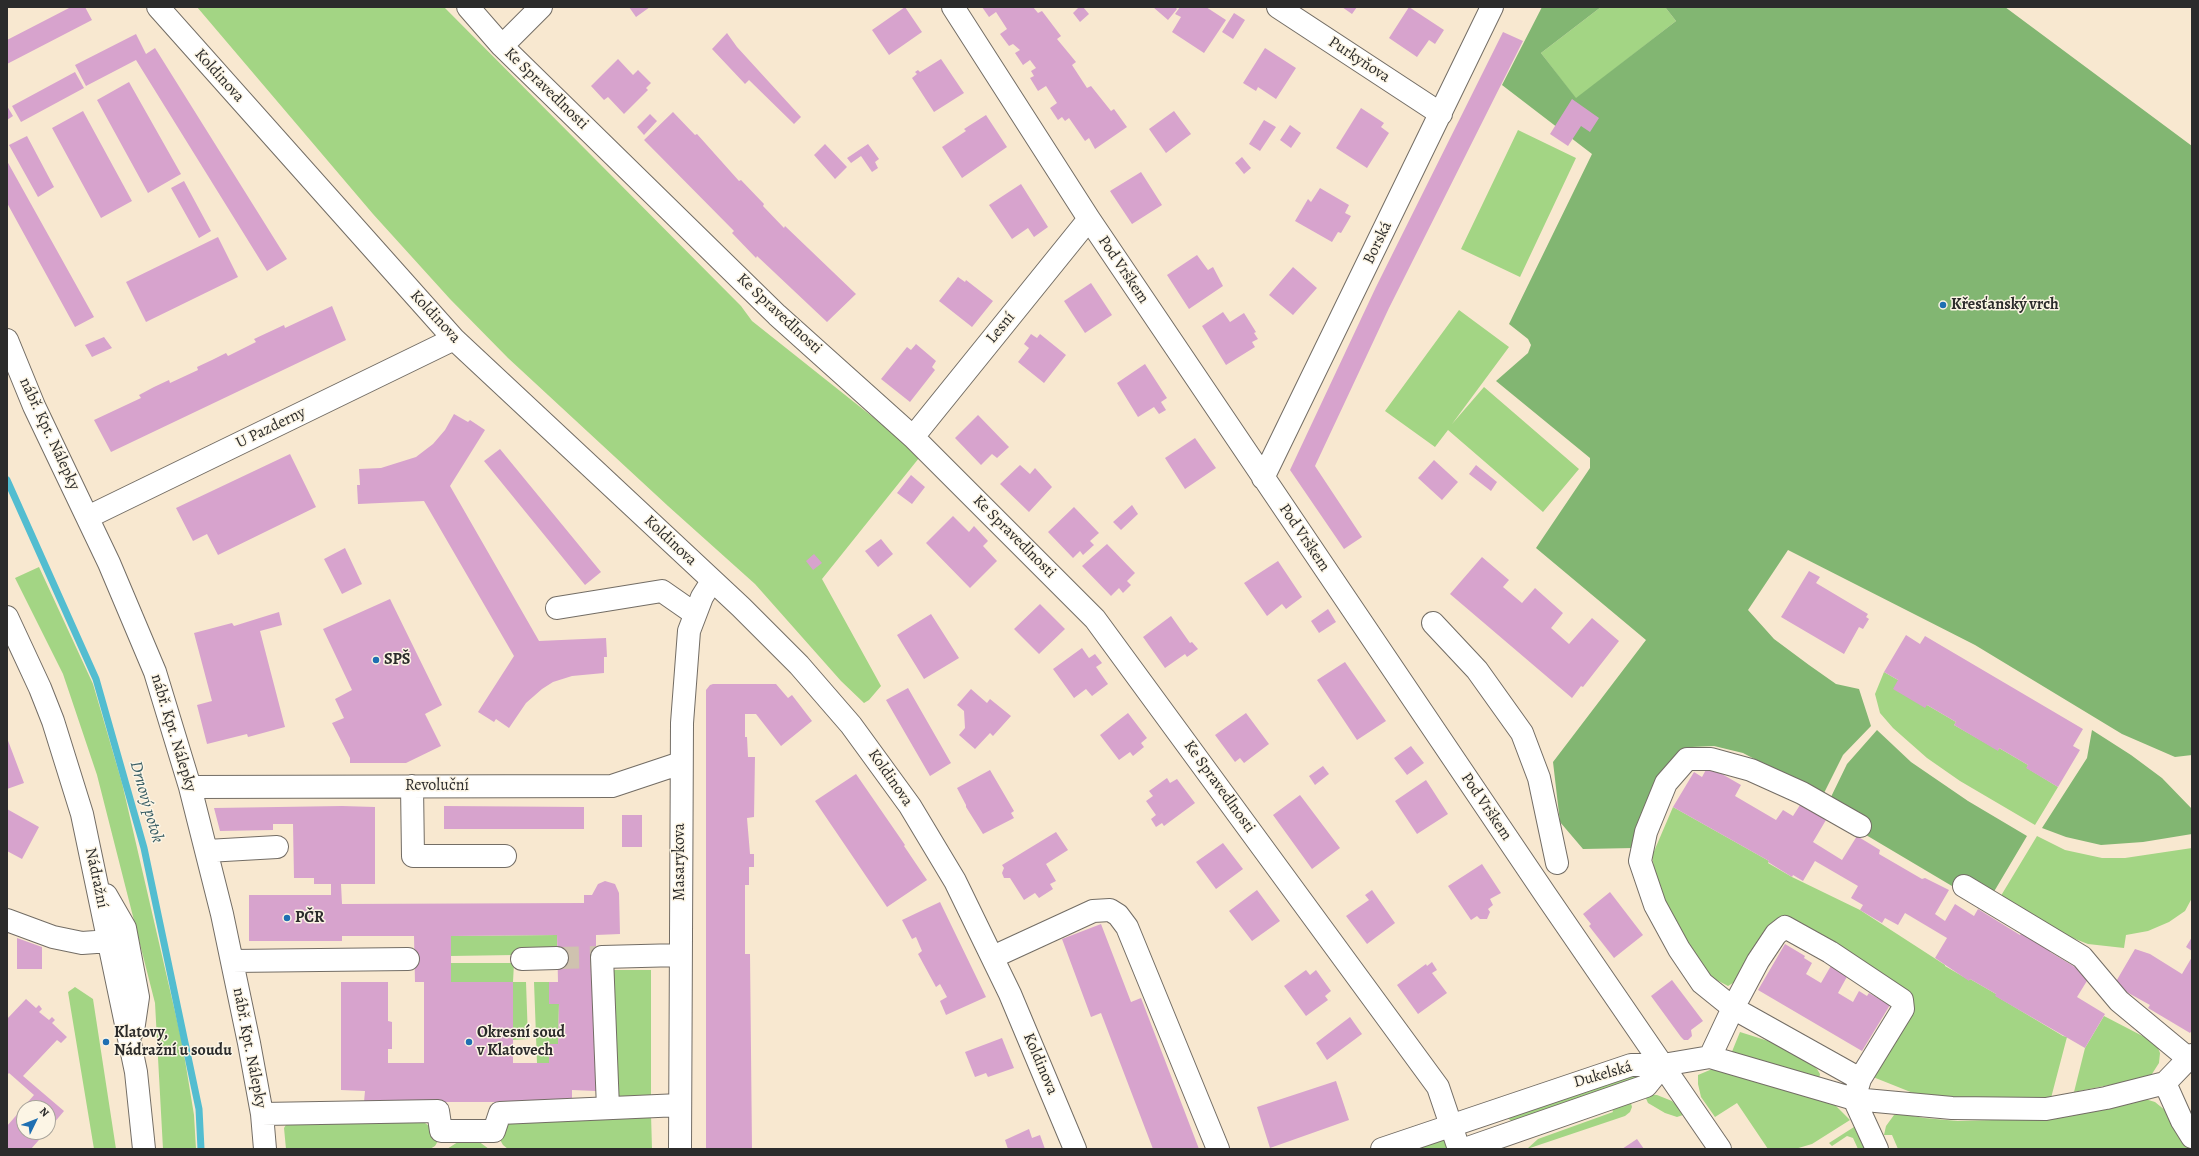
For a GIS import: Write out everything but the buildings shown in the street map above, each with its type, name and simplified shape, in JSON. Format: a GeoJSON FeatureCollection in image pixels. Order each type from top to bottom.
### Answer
{"type":"FeatureCollection","features":[{"type":"Feature","properties":{"kind":"street","name":"Koldinova"},"geometry":{"type":"LineString","coordinates":[[158,7],[454,339],[712,581],[809,676],[870,749],[907,801],[955,882],[993,957],[1075,1149]]}},
{"type":"Feature","properties":{"kind":"street","name":"Ke Spravedlnosti"},"geometry":{"type":"LineString","coordinates":[[468,7],[502,46],[777,315],[913,437],[1096,619],[1438,1087],[1459,1149]]}},
{"type":"Feature","properties":{"kind":"street"},"geometry":{"type":"LineString","coordinates":[[502,46],[541,7]]}},
{"type":"Feature","properties":{"kind":"street","name":"Pod Vrškem"},"geometry":{"type":"LineString","coordinates":[[953,7],[1089,219],[1545,894],[1720,1149]]}},
{"type":"Feature","properties":{"kind":"street","name":"Purkyňova"},"geometry":{"type":"LineString","coordinates":[[1278,7],[1441,114]]}},
{"type":"Feature","properties":{"kind":"street","name":"Borská"},"geometry":{"type":"LineString","coordinates":[[1263,478],[1492,7]]}},
{"type":"Feature","properties":{"kind":"street","name":"Lesní"},"geometry":{"type":"LineString","coordinates":[[913,437],[1089,219]]}},
{"type":"Feature","properties":{"kind":"street","name":"U Pazderny"},"geometry":{"type":"LineString","coordinates":[[88,517],[454,339]]}},
{"type":"Feature","properties":{"kind":"street","name":"nábř. Kpt. Nálepky"},"geometry":{"type":"LineString","coordinates":[[7,340],[34,406],[88,517],[155,672],[190,787],[232,961],[262,1114],[265,1149]]}},
{"type":"Feature","properties":{"kind":"street","name":"Masarykova"},"geometry":{"type":"LineString","coordinates":[[680,1149],[680,763],[689,631],[702,598],[712,581]]}},
{"type":"Feature","properties":{"kind":"street"},"geometry":{"type":"LineString","coordinates":[[557,608],[662,591],[695,614]]}},
{"type":"Feature","properties":{"kind":"street","name":"Nádražní"},"geometry":{"type":"LineString","coordinates":[[7,617],[40,688],[66,761],[82,814],[110,941],[136,1072],[144,1149]]}},
{"type":"Feature","properties":{"kind":"street"},"geometry":{"type":"LineString","coordinates":[[1433,623],[1476,670],[1522,733],[1539,778],[1557,863]]}},
{"type":"Feature","properties":{"kind":"street"},"geometry":{"type":"LineString","coordinates":[[1860,826],[1802,793],[1751,770],[1711,759],[1687,758],[1666,783],[1646,832],[1640,861],[1655,905],[1679,949],[1702,983],[1733,1008],[1857,1089],[1877,1149]]}},
{"type":"Feature","properties":{"kind":"street","name":"Revoluční"},"geometry":{"type":"LineString","coordinates":[[190,787],[612,786],[680,763]]}},
{"type":"Feature","properties":{"kind":"street"},"geometry":{"type":"LineString","coordinates":[[412,786],[413,856],[505,856]]}},
{"type":"Feature","properties":{"kind":"street"},"geometry":{"type":"LineString","coordinates":[[206,851],[276,847]]}},
{"type":"Feature","properties":{"kind":"street"},"geometry":{"type":"LineString","coordinates":[[96,879],[125,928],[138,997],[131,1046]]}},
{"type":"Feature","properties":{"kind":"street"},"geometry":{"type":"LineString","coordinates":[[1663,1064],[1710,1057],[1952,1108],[2046,1109],[2106,1098],[2165,1083],[2191,1057],[2119,1001],[2082,957],[1964,886]]}},
{"type":"Feature","properties":{"kind":"street"},"geometry":{"type":"LineString","coordinates":[[993,957],[1093,911],[1110,910],[1118,915],[1127,927],[1218,1149]]}},
{"type":"Feature","properties":{"kind":"street"},"geometry":{"type":"LineString","coordinates":[[7,920],[53,936],[82,943],[110,941]]}},
{"type":"Feature","properties":{"kind":"street"},"geometry":{"type":"LineString","coordinates":[[1710,1057],[1733,1008],[1758,961],[1776,934],[1785,927],[1830,952],[1902,1000],[1903,1009],[1857,1089]]}},
{"type":"Feature","properties":{"kind":"street"},"geometry":{"type":"LineString","coordinates":[[608,1108],[599,957],[680,955]]}},
{"type":"Feature","properties":{"kind":"street"},"geometry":{"type":"LineString","coordinates":[[522,959],[558,958]]}},
{"type":"Feature","properties":{"kind":"street"},"geometry":{"type":"LineString","coordinates":[[232,961],[408,959]]}},
{"type":"Feature","properties":{"kind":"street","name":"Dukelská"},"geometry":{"type":"LineString","coordinates":[[1382,1149],[1483,1113],[1631,1065],[1663,1064]]}},
{"type":"Feature","properties":{"kind":"street","name":"Dukelská"},"geometry":{"type":"LineString","coordinates":[[1465,1149],[1495,1145],[1646,1086],[1663,1064]]}},
{"type":"Feature","properties":{"kind":"street"},"geometry":{"type":"LineString","coordinates":[[2165,1083],[2182,1121],[2192,1137]]}},
{"type":"Feature","properties":{"kind":"street"},"geometry":{"type":"LineString","coordinates":[[262,1114],[438,1111],[441,1131],[494,1131],[500,1113],[680,1105]]}},
{"type":"Feature","properties":{"kind":"street"},"geometry":{"type":"LineString","coordinates":[[1483,1113],[1495,1145]]}},
{"type":"Feature","properties":{"kind":"green space"},"geometry":{"type":"Polygon","coordinates":[[[197,7],[444,7],[741,306],[752,321],[903,441],[919,458],[822,579],[881,686],[869,700],[864,703],[841,681],[755,584],[508,358],[450,299],[373,214],[197,7]]]}},
{"type":"Feature","properties":{"kind":"green space"},"geometry":{"type":"Polygon","coordinates":[[[1542,7],[1601,7],[1541,53],[1576,98],[1676,21],[1665,7],[2005,7],[2192,146],[2192,755],[2175,757],[2122,734],[1975,645],[1788,550],[1748,610],[1774,639],[1809,665],[1836,684],[1859,689],[1871,726],[1843,755],[1823,795],[1743,753],[1714,746],[1692,747],[1677,756],[1634,848],[1583,849],[1560,822],[1553,762],[1646,640],[1536,548],[1590,468],[1590,458],[1496,381],[1528,353],[1531,345],[1528,339],[1509,324],[1592,154],[1502,85],[1542,7]]]}},
{"type":"Feature","properties":{"kind":"green space"},"geometry":{"type":"Polygon","coordinates":[[[1601,7],[1665,7],[1676,21],[1576,99],[1541,53],[1601,7]]]}},
{"type":"Feature","properties":{"kind":"green space"},"geometry":{"type":"Polygon","coordinates":[[[1518,130],[1576,158],[1520,277],[1461,249],[1518,130]]]}},
{"type":"Feature","properties":{"kind":"green space"},"geometry":{"type":"Polygon","coordinates":[[[1459,310],[1509,347],[1452,424],[1484,387],[1579,469],[1543,512],[1448,430],[1435,447],[1385,411],[1459,310]]]}},
{"type":"Feature","properties":{"kind":"green space"},"geometry":{"type":"Polygon","coordinates":[[[39,567],[93,684],[122,783],[182,1042],[194,1115],[196,1149],[163,1149],[155,1003],[97,775],[63,674],[15,578],[39,567]]]}},
{"type":"Feature","properties":{"kind":"green space"},"geometry":{"type":"Polygon","coordinates":[[[1884,672],[1898,680],[1927,705],[1956,722],[1954,725],[2028,765],[2027,768],[2058,787],[2035,825],[1960,781],[1927,758],[1893,728],[1880,713],[1875,694],[1884,672]]]}},
{"type":"Feature","properties":{"kind":"green space"},"geometry":{"type":"Polygon","coordinates":[[[1877,730],[1911,762],[1968,801],[2027,836],[1992,895],[1957,889],[1861,832],[1830,799],[1847,764],[1877,730]]]}},
{"type":"Feature","properties":{"kind":"green space"},"geometry":{"type":"Polygon","coordinates":[[[2092,730],[2131,755],[2162,778],[2192,809],[2192,834],[2143,842],[2101,845],[2066,837],[2042,828],[2087,758],[2092,730]]]}},
{"type":"Feature","properties":{"kind":"green space"},"geometry":{"type":"Polygon","coordinates":[[[1673,807],[1769,861],[1768,863],[1792,877],[1860,910],[1945,966],[1996,994],[1996,996],[2067,1037],[2051,1098],[2030,1104],[1918,1095],[1873,1077],[1910,1013],[1791,923],[1741,978],[1728,986],[1707,975],[1685,942],[1658,890],[1652,856],[1673,807]]]}},
{"type":"Feature","properties":{"kind":"green space"},"geometry":{"type":"Polygon","coordinates":[[[2037,836],[2065,850],[2102,858],[2125,858],[2192,848],[2192,898],[2185,911],[2169,922],[2148,931],[2126,935],[2124,948],[2088,944],[2062,934],[1999,899],[2037,836]]]}},
{"type":"Feature","properties":{"kind":"green space"},"geometry":{"type":"Polygon","coordinates":[[[557,935],[557,952],[514,955],[451,956],[451,936],[557,935]]]}},
{"type":"Feature","properties":{"kind":"green space"},"geometry":{"type":"Polygon","coordinates":[[[451,963],[514,963],[513,982],[451,982],[451,963]]]}},
{"type":"Feature","properties":{"kind":"green space"},"geometry":{"type":"Polygon","coordinates":[[[614,970],[651,970],[651,1100],[614,1099],[614,970]]]}},
{"type":"Feature","properties":{"kind":"green space"},"geometry":{"type":"Polygon","coordinates":[[[513,982],[526,982],[528,1039],[513,1040],[513,982]]]}},
{"type":"Feature","properties":{"kind":"green space"},"geometry":{"type":"Polygon","coordinates":[[[534,982],[549,982],[549,1004],[559,1004],[558,1044],[549,1044],[549,1063],[537,1063],[534,982]]]}},
{"type":"Feature","properties":{"kind":"green space"},"geometry":{"type":"Polygon","coordinates":[[[75,987],[93,999],[116,1149],[94,1149],[68,992],[75,987]]]}},
{"type":"Feature","properties":{"kind":"green space"},"geometry":{"type":"Polygon","coordinates":[[[2104,1016],[2156,1043],[2160,1053],[2159,1063],[2150,1077],[2074,1092],[2085,1048],[2104,1016]]]}},
{"type":"Feature","properties":{"kind":"green space"},"geometry":{"type":"Polygon","coordinates":[[[1740,1032],[1781,1045],[1802,1056],[1817,1069],[1820,1074],[1819,1079],[1731,1054],[1740,1032]]]}},
{"type":"Feature","properties":{"kind":"green space"},"geometry":{"type":"Polygon","coordinates":[[[1717,1067],[1830,1100],[1850,1120],[1812,1144],[1795,1149],[1768,1149],[1737,1103],[1715,1117],[1701,1097],[1698,1084],[1698,1075],[1717,1067]]]}},
{"type":"Feature","properties":{"kind":"green space"},"geometry":{"type":"Polygon","coordinates":[[[1621,1076],[1641,1076],[1639,1081],[1513,1123],[1508,1118],[1509,1116],[1621,1076]]]}},
{"type":"Feature","properties":{"kind":"green space"},"geometry":{"type":"Polygon","coordinates":[[[1644,1094],[1657,1095],[1672,1101],[1686,1114],[1677,1117],[1665,1113],[1648,1103],[1644,1094]]]}},
{"type":"Feature","properties":{"kind":"green space"},"geometry":{"type":"Polygon","coordinates":[[[1629,1096],[1632,1107],[1630,1112],[1625,1116],[1527,1149],[1538,1139],[1613,1112],[1611,1106],[1629,1096]]]}},
{"type":"Feature","properties":{"kind":"green space"},"geometry":{"type":"Polygon","coordinates":[[[2145,1099],[2155,1102],[2166,1111],[2188,1149],[1898,1149],[1892,1135],[1884,1135],[1886,1126],[1894,1115],[1902,1114],[1924,1118],[1958,1121],[2028,1119],[2145,1099]]]}},
{"type":"Feature","properties":{"kind":"green space"},"geometry":{"type":"Polygon","coordinates":[[[651,1114],[652,1149],[508,1149],[503,1145],[499,1138],[509,1122],[651,1114]]]}},
{"type":"Feature","properties":{"kind":"green space"},"geometry":{"type":"Polygon","coordinates":[[[289,1120],[414,1121],[425,1123],[433,1129],[438,1141],[435,1146],[430,1149],[286,1149],[284,1128],[289,1120]]]}},
{"type":"Feature","properties":{"kind":"green space"},"geometry":{"type":"Polygon","coordinates":[[[1854,1127],[1865,1149],[1858,1149],[1853,1138],[1847,1136],[1832,1146],[1829,1143],[1854,1127]]]}},
{"type":"Feature","properties":{"kind":"green space"},"geometry":{"type":"Polygon","coordinates":[[[1444,1137],[1447,1148],[1410,1149],[1444,1137]]]}},
{"type":"Feature","properties":{"kind":"green space"},"geometry":{"type":"Polygon","coordinates":[[[461,1140],[478,1141],[489,1149],[447,1149],[461,1140]]]}},
{"type":"Feature","properties":{"kind":"waterway","name":"Drnový potok"},"geometry":{"type":"LineString","coordinates":[[7,480],[96,679],[144,848],[199,1109],[201,1149]]}},
{"type":"Feature","properties":{"kind":"tunnel"},"geometry":{"type":"LineString","coordinates":[[557,958],[596,957]]}},
{"type":"Feature","properties":{"kind":"place","name":"Křesťanský vrch"},"geometry":{"type":"Point","coordinates":[1943,305]}},
{"type":"Feature","properties":{"kind":"place","name":"SPŠ"},"geometry":{"type":"Point","coordinates":[376,660]}},
{"type":"Feature","properties":{"kind":"place","name":"PČR"},"geometry":{"type":"Point","coordinates":[287,918]}},
{"type":"Feature","properties":{"kind":"place","name":"Klatovy, Nádražní u soudu"},"geometry":{"type":"Point","coordinates":[106,1042]}},
{"type":"Feature","properties":{"kind":"place","name":"Okresní soud v Klatovech"},"geometry":{"type":"Point","coordinates":[469,1042]}}]}
